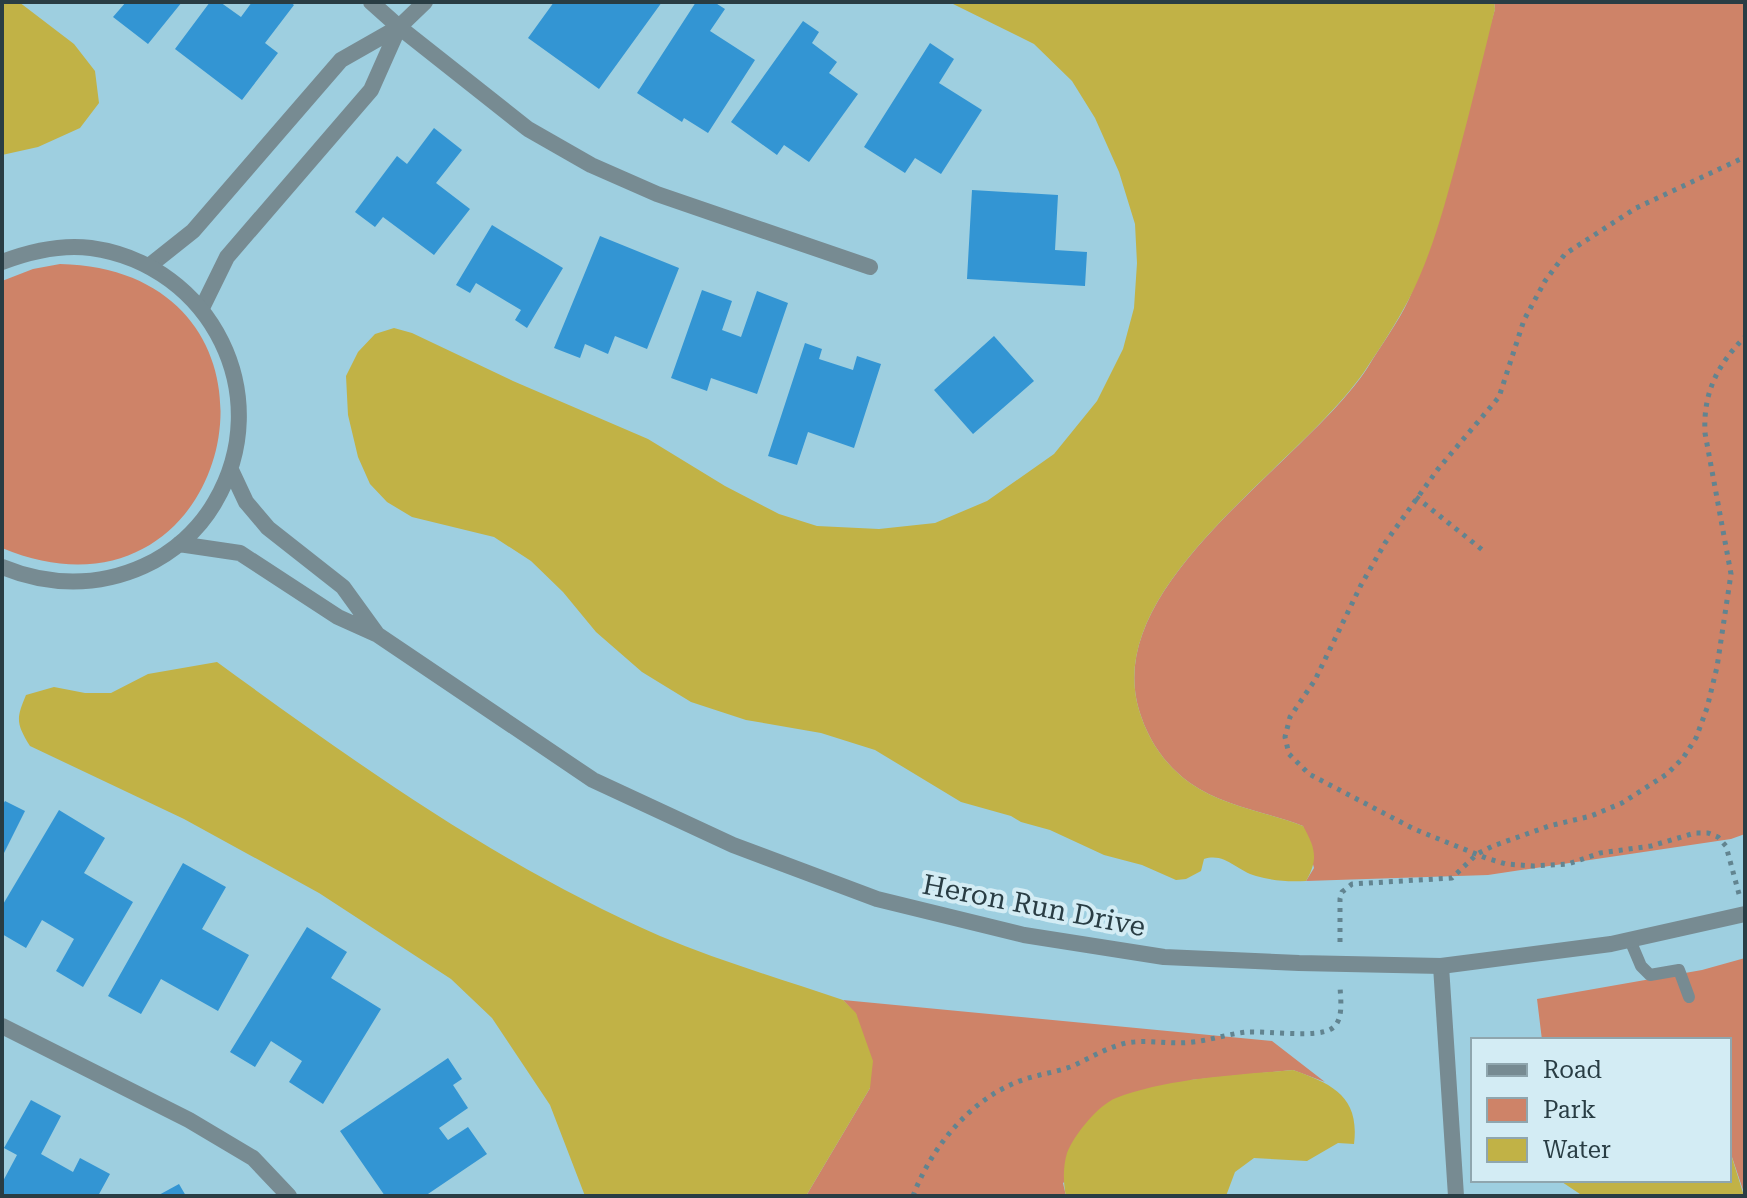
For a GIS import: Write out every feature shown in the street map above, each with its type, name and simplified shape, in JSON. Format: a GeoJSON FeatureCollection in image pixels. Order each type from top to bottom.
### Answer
{"type":"FeatureCollection","features":[{"type":"Feature","properties":{"kind":"street"},"geometry":{"type":"LineString","coordinates":[[371,2],[528,129],[591,165],[657,194],[870,267]]}},
{"type":"Feature","properties":{"kind":"street"},"geometry":{"type":"LineString","coordinates":[[149,266],[193,231],[341,60],[399,27],[425,2]]}},
{"type":"Feature","properties":{"kind":"street"},"geometry":{"type":"LineString","coordinates":[[202,308],[227,257],[371,90],[399,27]]}},
{"type":"Feature","properties":{"kind":"street"},"geometry":{"type":"LineString","coordinates":[[2,262],[28,252],[59,247],[90,248],[121,254],[149,266],[177,285],[202,308],[224,345],[237,385],[240,414],[238,442],[231,470],[210,511],[179,544],[156,561],[102,580],[74,583],[45,580],[2,567]]}},
{"type":"Feature","properties":{"kind":"street","name":"Heron Run Drive"},"geometry":{"type":"LineString","coordinates":[[231,470],[246,502],[268,528],[343,587],[378,635]]}},
{"type":"Feature","properties":{"kind":"street","name":"Heron Run Drive"},"geometry":{"type":"LineString","coordinates":[[179,544],[240,553],[338,617],[378,635],[593,780],[733,845],[877,899],[1024,935],[1164,957],[1441,966],[1630,940],[1744,914]]}},
{"type":"Feature","properties":{"kind":"street"},"geometry":{"type":"LineString","coordinates":[[1441,966],[1456,1196]]}},
{"type":"Feature","properties":{"kind":"street"},"geometry":{"type":"LineString","coordinates":[[2,1026],[189,1120],[253,1158],[289,1196]]}},
{"type":"Feature","properties":{"kind":"lane"},"geometry":{"type":"LineString","coordinates":[[1630,940],[1641,966],[1650,975],[1679,970],[1689,997]]}},
{"type":"Feature","properties":{"kind":"path"},"geometry":{"type":"LineString","coordinates":[[1744,914],[1726,846],[1718,837],[1708,833],[1695,833],[1651,846],[1600,853],[1568,864],[1506,864],[1414,829],[1326,784],[1309,774],[1289,754],[1285,737],[1290,717],[1315,680],[1373,564],[1416,497],[1499,397],[1524,320],[1545,281],[1565,254],[1636,208],[1745,157]]}},
{"type":"Feature","properties":{"kind":"path"},"geometry":{"type":"LineString","coordinates":[[913,1196],[939,1146],[955,1127],[972,1111],[1016,1082],[1074,1065],[1089,1056],[1127,1043],[1149,1040],[1178,1044],[1232,1034],[1272,1031],[1315,1034],[1333,1029],[1340,1019],[1340,899],[1346,887],[1357,883],[1452,878],[1477,854],[1523,835],[1591,816],[1622,803],[1667,774],[1683,758],[1696,738],[1707,708],[1717,667],[1731,574],[1705,433],[1704,412],[1712,381],[1722,362],[1745,337]]}},
{"type":"Feature","properties":{"kind":"path"},"geometry":{"type":"LineString","coordinates":[[1416,497],[1485,552]]}},
{"type":"Feature","properties":{"kind":"green space"},"geometry":{"type":"Polygon","coordinates":[[[1494,2],[1745,2],[1745,834],[1731,839],[1488,875],[1306,881],[1314,868],[1303,826],[1203,791],[1165,760],[1152,742],[1139,710],[1135,662],[1150,616],[1178,571],[1216,526],[1339,404],[1368,367],[1405,308],[1421,265],[1495,9],[1494,2]]]}},
{"type":"Feature","properties":{"kind":"green space"},"geometry":{"type":"Polygon","coordinates":[[[60,264],[142,282],[194,325],[218,383],[217,445],[193,503],[147,546],[83,564],[2,548],[2,281],[33,269],[60,264]]]}},
{"type":"Feature","properties":{"kind":"green space"},"geometry":{"type":"Polygon","coordinates":[[[1745,958],[1745,1196],[1731,1154],[1731,1038],[1542,1038],[1537,999],[1702,970],[1745,958]]]}},
{"type":"Feature","properties":{"kind":"green space"},"geometry":{"type":"Polygon","coordinates":[[[843,1000],[1272,1041],[1325,1082],[1293,1070],[1191,1080],[1063,1183],[1066,1196],[806,1196],[870,1088],[856,1014],[843,1000]]]}},
{"type":"Feature","properties":{"kind":"water"},"geometry":{"type":"Polygon","coordinates":[[[2,2],[19,2],[74,44],[95,71],[99,103],[80,128],[38,147],[2,155],[2,2]]]}},
{"type":"Feature","properties":{"kind":"water"},"geometry":{"type":"Polygon","coordinates":[[[949,2],[1494,2],[1495,9],[1443,210],[1425,264],[1404,308],[1368,366],[1339,403],[1216,526],[1178,570],[1150,616],[1135,662],[1139,710],[1152,742],[1165,760],[1203,791],[1303,826],[1314,853],[1313,866],[1306,881],[1262,878],[1218,858],[1204,859],[1201,871],[1186,879],[1176,880],[1142,865],[1104,855],[1050,830],[961,802],[875,750],[821,733],[746,720],[691,702],[642,672],[596,632],[563,592],[531,561],[494,537],[412,517],[387,502],[370,484],[358,457],[348,415],[346,376],[358,352],[375,334],[394,328],[412,333],[513,381],[648,439],[725,486],[779,514],[817,526],[879,529],[935,523],[987,501],[1054,454],[1097,401],[1123,349],[1134,308],[1137,263],[1135,224],[1119,172],[1095,118],[1072,81],[1034,44],[949,2]]]}},
{"type":"Feature","properties":{"kind":"water"},"geometry":{"type":"Polygon","coordinates":[[[217,662],[431,811],[543,878],[601,909],[682,945],[843,1000],[856,1013],[873,1061],[870,1088],[806,1196],[585,1196],[550,1105],[492,1018],[451,979],[319,893],[184,819],[30,746],[22,732],[19,716],[26,695],[54,687],[85,693],[111,693],[148,674],[217,662]]]}},
{"type":"Feature","properties":{"kind":"water"},"geometry":{"type":"Polygon","coordinates":[[[1293,1070],[1331,1087],[1348,1103],[1355,1128],[1354,1144],[1338,1143],[1307,1161],[1254,1158],[1235,1172],[1226,1196],[1066,1196],[1064,1174],[1067,1153],[1087,1121],[1116,1098],[1180,1082],[1293,1070]]]}},
{"type":"Feature","properties":{"kind":"water"},"geometry":{"type":"Polygon","coordinates":[[[1731,1154],[1744,1196],[1580,1194],[1562,1182],[1731,1182],[1731,1154]]]}},
{"type":"Feature","properties":{"kind":"building"},"geometry":{"type":"Polygon","coordinates":[[[126,2],[182,2],[148,44],[113,17],[126,2]]]}},
{"type":"Feature","properties":{"kind":"building"},"geometry":{"type":"Polygon","coordinates":[[[210,2],[220,2],[241,17],[252,2],[290,2],[294,5],[265,43],[278,53],[242,100],[175,49],[210,2]]]}},
{"type":"Feature","properties":{"kind":"building"},"geometry":{"type":"Polygon","coordinates":[[[554,2],[662,2],[599,89],[528,38],[554,2]]]}},
{"type":"Feature","properties":{"kind":"building"},"geometry":{"type":"Polygon","coordinates":[[[696,2],[714,2],[725,9],[710,31],[755,60],[708,133],[684,118],[682,122],[637,93],[696,2]]]}},
{"type":"Feature","properties":{"kind":"building"},"geometry":{"type":"Polygon","coordinates":[[[803,21],[819,32],[812,43],[837,62],[829,73],[858,94],[809,162],[784,145],[777,155],[731,122],[803,21]]]}},
{"type":"Feature","properties":{"kind":"building"},"geometry":{"type":"Polygon","coordinates":[[[930,43],[954,59],[939,83],[982,110],[941,174],[915,158],[905,173],[864,147],[930,43]]]}},
{"type":"Feature","properties":{"kind":"building"},"geometry":{"type":"Polygon","coordinates":[[[434,128],[462,150],[436,183],[470,209],[434,255],[383,217],[375,227],[355,212],[397,156],[407,164],[434,128]]]}},
{"type":"Feature","properties":{"kind":"building"},"geometry":{"type":"Polygon","coordinates":[[[972,190],[1058,195],[1055,250],[1087,252],[1085,286],[967,279],[972,190]]]}},
{"type":"Feature","properties":{"kind":"building"},"geometry":{"type":"Polygon","coordinates":[[[492,225],[563,268],[527,328],[515,320],[521,310],[476,283],[470,293],[456,285],[492,225]]]}},
{"type":"Feature","properties":{"kind":"building"},"geometry":{"type":"Polygon","coordinates":[[[600,236],[679,268],[647,349],[615,336],[608,354],[585,344],[580,358],[554,348],[600,236]]]}},
{"type":"Feature","properties":{"kind":"building"},"geometry":{"type":"Polygon","coordinates":[[[702,290],[732,301],[722,330],[741,337],[757,291],[788,303],[757,394],[711,378],[707,391],[671,378],[702,290]]]}},
{"type":"Feature","properties":{"kind":"building"},"geometry":{"type":"Polygon","coordinates":[[[994,336],[1034,381],[973,434],[934,390],[994,336]]]}},
{"type":"Feature","properties":{"kind":"building"},"geometry":{"type":"Polygon","coordinates":[[[805,343],[822,349],[819,359],[853,370],[857,356],[881,364],[854,448],[808,432],[797,465],[768,456],[805,343]]]}},
{"type":"Feature","properties":{"kind":"building"},"geometry":{"type":"Polygon","coordinates":[[[5,801],[25,811],[2,857],[2,806],[5,801]]]}},
{"type":"Feature","properties":{"kind":"building"},"geometry":{"type":"Polygon","coordinates":[[[59,810],[105,838],[84,873],[133,902],[83,987],[56,971],[74,939],[42,920],[26,948],[2,934],[2,906],[59,810]]]}},
{"type":"Feature","properties":{"kind":"building"},"geometry":{"type":"Polygon","coordinates":[[[183,863],[226,887],[202,929],[249,955],[218,1011],[161,979],[141,1014],[108,996],[183,863]]]}},
{"type":"Feature","properties":{"kind":"building"},"geometry":{"type":"Polygon","coordinates":[[[307,927],[347,952],[331,978],[381,1009],[323,1104],[289,1082],[302,1061],[271,1041],[255,1067],[230,1052],[307,927]]]}},
{"type":"Feature","properties":{"kind":"building"},"geometry":{"type":"Polygon","coordinates":[[[448,1058],[462,1079],[453,1085],[468,1108],[439,1128],[448,1140],[468,1127],[487,1154],[425,1196],[385,1196],[340,1131],[448,1058]]]}},
{"type":"Feature","properties":{"kind":"building"},"geometry":{"type":"Polygon","coordinates":[[[31,1100],[61,1116],[41,1154],[73,1172],[80,1158],[110,1174],[98,1196],[2,1196],[2,1183],[17,1155],[4,1148],[31,1100]]]}},
{"type":"Feature","properties":{"kind":"building"},"geometry":{"type":"Polygon","coordinates":[[[179,1184],[186,1196],[157,1196],[179,1184]]]}}]}
